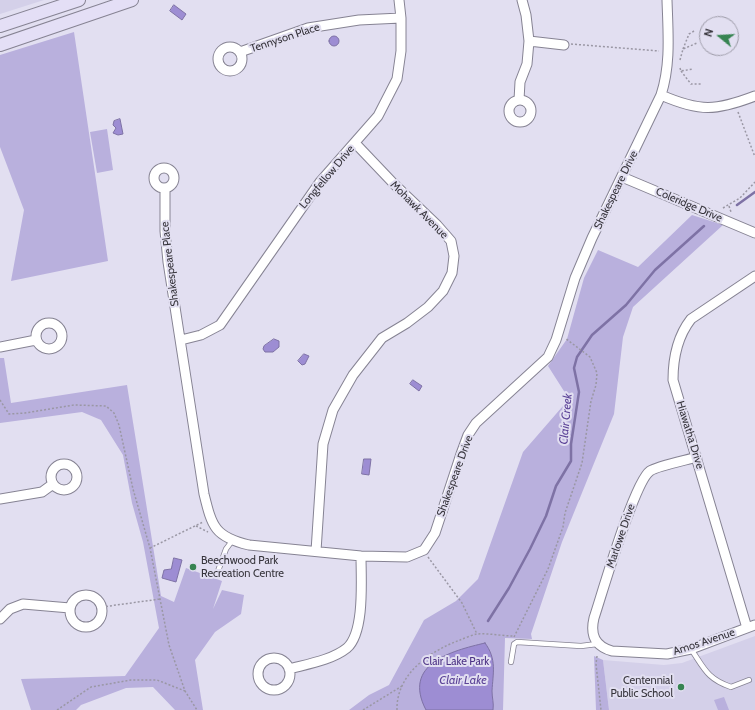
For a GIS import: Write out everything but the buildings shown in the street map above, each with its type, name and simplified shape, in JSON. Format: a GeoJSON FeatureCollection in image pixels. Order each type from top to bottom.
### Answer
{"type":"FeatureCollection","features":[{"type":"Feature","properties":{"kind":"main road"},"geometry":{"type":"LineString","coordinates":[[0,26],[79,0]]}},
{"type":"Feature","properties":{"kind":"main road"},"geometry":{"type":"LineString","coordinates":[[0,45],[132,0]]}},
{"type":"Feature","properties":{"kind":"street","name":"Longfellow Drive"},"geometry":{"type":"LineString","coordinates":[[181,340],[201,335],[220,325],[320,182],[378,116],[397,79],[401,51],[401,18],[399,0]]}},
{"type":"Feature","properties":{"kind":"street"},"geometry":{"type":"LineString","coordinates":[[519,100],[520,82],[527,64],[529,41],[526,15],[522,0]]}},
{"type":"Feature","properties":{"kind":"street","name":"Shakespeare Drive"},"geometry":{"type":"LineString","coordinates":[[181,340],[204,494],[210,518],[219,533],[232,541],[249,546],[361,556],[407,557],[424,550],[435,533],[468,435],[486,413],[548,357],[557,335],[575,278],[592,238],[661,95],[667,76],[669,52],[667,0]]}},
{"type":"Feature","properties":{"kind":"street","name":"Tennyson Place"},"geometry":{"type":"LineString","coordinates":[[240,52],[308,28],[358,20],[401,18]]}},
{"type":"Feature","properties":{"kind":"street"},"geometry":{"type":"LineString","coordinates":[[529,41],[564,45]]}},
{"type":"Feature","properties":{"kind":"street"},"geometry":{"type":"LineString","coordinates":[[661,95],[678,103],[709,109],[735,104],[755,96]]}},
{"type":"Feature","properties":{"kind":"street","name":"Mohawk Avenue"},"geometry":{"type":"LineString","coordinates":[[316,551],[323,444],[333,410],[354,375],[382,338],[407,323],[428,307],[442,291],[452,273],[454,256],[451,241],[437,225],[394,184],[355,143]]}},
{"type":"Feature","properties":{"kind":"street","name":"Coleridge Drive"},"geometry":{"type":"LineString","coordinates":[[622,178],[755,233]]}},
{"type":"Feature","properties":{"kind":"street","name":"Shakespeare Place"},"geometry":{"type":"LineString","coordinates":[[165,188],[166,246],[181,340]]}},
{"type":"Feature","properties":{"kind":"street","name":"Hiawatha Drive"},"geometry":{"type":"LineString","coordinates":[[751,626],[673,380],[675,354],[679,340],[684,328],[691,319],[755,276]]}},
{"type":"Feature","properties":{"kind":"street"},"geometry":{"type":"LineString","coordinates":[[0,347],[36,340]]}},
{"type":"Feature","properties":{"kind":"street","name":"Marlowe Drive"},"geometry":{"type":"LineString","coordinates":[[601,646],[593,637],[592,628],[594,618],[612,560],[639,484],[650,471],[697,457]]}},
{"type":"Feature","properties":{"kind":"street"},"geometry":{"type":"LineString","coordinates":[[0,499],[42,492],[53,484]]}},
{"type":"Feature","properties":{"kind":"street"},"geometry":{"type":"LineString","coordinates":[[290,669],[334,655],[348,647],[353,640],[358,628],[361,556]]}},
{"type":"Feature","properties":{"kind":"street"},"geometry":{"type":"LineString","coordinates":[[88,595],[97,598],[102,607],[102,616],[96,625],[84,628],[79,626],[73,620],[70,608],[78,597],[88,595]]}},
{"type":"Feature","properties":{"kind":"street"},"geometry":{"type":"LineString","coordinates":[[0,619],[10,608],[23,604],[70,608]]}},
{"type":"Feature","properties":{"kind":"street","name":"Amos Avenue"},"geometry":{"type":"LineString","coordinates":[[601,646],[667,654],[691,649],[751,626]]}},
{"type":"Feature","properties":{"kind":"lane"},"geometry":{"type":"LineString","coordinates":[[218,571],[226,549],[232,541]]}},
{"type":"Feature","properties":{"kind":"lane"},"geometry":{"type":"LineString","coordinates":[[511,662],[512,648],[517,642],[601,646]]}},
{"type":"Feature","properties":{"kind":"lane"},"geometry":{"type":"LineString","coordinates":[[691,649],[704,669],[716,682],[731,687],[749,680]]}},
{"type":"Feature","properties":{"kind":"path"},"geometry":{"type":"LineString","coordinates":[[680,60],[687,38],[694,31]]}},
{"type":"Feature","properties":{"kind":"path"},"geometry":{"type":"LineString","coordinates":[[683,49],[697,43]]}},
{"type":"Feature","properties":{"kind":"path"},"geometry":{"type":"LineString","coordinates":[[564,45],[572,44],[659,51]]}},
{"type":"Feature","properties":{"kind":"path"},"geometry":{"type":"LineString","coordinates":[[680,68],[691,84],[701,84],[700,83]]}},
{"type":"Feature","properties":{"kind":"path"},"geometry":{"type":"LineString","coordinates":[[681,71],[693,69]]}},
{"type":"Feature","properties":{"kind":"path"},"geometry":{"type":"LineString","coordinates":[[735,104],[755,157]]}},
{"type":"Feature","properties":{"kind":"path"},"geometry":{"type":"LineString","coordinates":[[723,208],[730,206],[740,198],[755,182]]}},
{"type":"Feature","properties":{"kind":"path"},"geometry":{"type":"LineString","coordinates":[[730,206],[732,212]]}},
{"type":"Feature","properties":{"kind":"path"},"geometry":{"type":"LineString","coordinates":[[514,636],[548,569],[563,528],[565,513],[582,463],[591,400],[596,385],[598,372],[590,357],[567,339],[557,335]]}},
{"type":"Feature","properties":{"kind":"path"},"geometry":{"type":"LineString","coordinates":[[0,400],[9,414],[25,414],[74,405],[106,406],[114,413],[119,425],[133,489],[150,548],[169,645],[186,691],[197,710]]}},
{"type":"Feature","properties":{"kind":"path"},"geometry":{"type":"LineString","coordinates":[[150,548],[203,522]]}},
{"type":"Feature","properties":{"kind":"path"},"geometry":{"type":"LineString","coordinates":[[196,526],[208,532]]}},
{"type":"Feature","properties":{"kind":"path"},"geometry":{"type":"LineString","coordinates":[[397,710],[396,703],[402,686],[413,670],[430,654],[442,647],[476,634],[462,603],[433,563]]}},
{"type":"Feature","properties":{"kind":"path"},"geometry":{"type":"LineString","coordinates":[[102,607],[160,599]]}},
{"type":"Feature","properties":{"kind":"path"},"geometry":{"type":"LineString","coordinates":[[597,656],[596,664],[601,710]]}},
{"type":"Feature","properties":{"kind":"path"},"geometry":{"type":"LineString","coordinates":[[57,710],[91,687],[131,680],[157,680],[186,691]]}},
{"type":"Feature","properties":{"kind":"path"},"geometry":{"type":"LineString","coordinates":[[363,710],[402,686]]}},
{"type":"Feature","properties":{"kind":"shaded area"},"geometry":{"type":"Polygon","coordinates":[[[0,0],[44,0],[0,14],[0,0]]]}},
{"type":"Feature","properties":{"kind":"shaded area","name":"Centennial Public School"},"geometry":{"type":"Polygon","coordinates":[[[755,636],[755,710],[609,710],[603,660],[664,665],[682,663],[755,636]]]}},
{"type":"Feature","properties":{"kind":"green space"},"geometry":{"type":"Polygon","coordinates":[[[74,32],[108,261],[11,281],[24,210],[0,147],[0,55],[74,32]]]}},
{"type":"Feature","properties":{"kind":"green space"},"geometry":{"type":"Polygon","coordinates":[[[107,129],[113,170],[97,173],[90,132],[107,129]]]}},
{"type":"Feature","properties":{"kind":"green space","name":"Clair Lake Park"},"geometry":{"type":"Polygon","coordinates":[[[692,215],[723,225],[633,307],[623,337],[614,414],[562,542],[531,634],[532,639],[505,638],[503,710],[349,710],[369,695],[389,685],[424,620],[456,601],[478,579],[523,452],[569,399],[548,366],[567,339],[584,278],[598,250],[638,267],[692,215]]]}},
{"type":"Feature","properties":{"kind":"green space"},"geometry":{"type":"Polygon","coordinates":[[[0,358],[4,358],[11,403],[127,385],[161,596],[174,602],[186,568],[222,581],[213,609],[222,590],[244,595],[241,614],[215,632],[195,660],[203,710],[175,710],[153,687],[126,688],[81,705],[76,710],[31,710],[21,679],[125,676],[159,628],[143,542],[132,503],[123,455],[101,420],[82,412],[0,423],[0,358]]]}},
{"type":"Feature","properties":{"kind":"green space"},"geometry":{"type":"Polygon","coordinates":[[[594,656],[603,660],[609,710],[596,710],[594,656]]]}},
{"type":"Feature","properties":{"kind":"green space"},"geometry":{"type":"Polygon","coordinates":[[[724,697],[729,710],[718,710],[714,700],[724,697]]]}},
{"type":"Feature","properties":{"kind":"water"},"geometry":{"type":"Polygon","coordinates":[[[174,5],[186,14],[182,20],[170,11],[174,5]]]}},
{"type":"Feature","properties":{"kind":"water"},"geometry":{"type":"Polygon","coordinates":[[[332,36],[336,36],[338,37],[338,45],[332,46],[329,43],[329,39],[332,36]]]}},
{"type":"Feature","properties":{"kind":"water"},"geometry":{"type":"Polygon","coordinates":[[[120,119],[123,134],[118,135],[113,133],[116,128],[113,125],[114,121],[120,119]]]}},
{"type":"Feature","properties":{"kind":"water"},"geometry":{"type":"Polygon","coordinates":[[[274,339],[279,341],[279,347],[273,352],[265,352],[263,349],[264,346],[274,339]]]}},
{"type":"Feature","properties":{"kind":"water"},"geometry":{"type":"Polygon","coordinates":[[[304,354],[309,356],[305,364],[302,365],[298,361],[304,354]]]}},
{"type":"Feature","properties":{"kind":"water"},"geometry":{"type":"Polygon","coordinates":[[[413,380],[422,386],[419,391],[410,384],[413,380]]]}},
{"type":"Feature","properties":{"kind":"water"},"geometry":{"type":"Polygon","coordinates":[[[364,459],[371,459],[369,475],[362,474],[364,459]]]}},
{"type":"Feature","properties":{"kind":"water"},"geometry":{"type":"Polygon","coordinates":[[[174,558],[182,560],[176,582],[162,578],[164,570],[171,569],[174,558]]]}},
{"type":"Feature","properties":{"kind":"water","name":"Clair Lake"},"geometry":{"type":"Polygon","coordinates":[[[485,643],[493,660],[493,710],[426,710],[420,694],[420,681],[425,671],[434,662],[445,656],[458,650],[485,643]]]}},
{"type":"Feature","properties":{"kind":"waterway","name":"Clair Creek"},"geometry":{"type":"LineString","coordinates":[[737,205],[755,192]]}},
{"type":"Feature","properties":{"kind":"waterway","name":"Clair Creek"},"geometry":{"type":"LineString","coordinates":[[488,621],[509,588],[530,549],[546,516],[556,486],[571,461],[571,444],[579,392],[574,368],[577,357],[592,335],[626,305],[655,270],[704,226]]}},
{"type":"Feature","properties":{"kind":"place","name":"Beechwood Park Recreation Centre"},"geometry":{"type":"Point","coordinates":[193,567]}},
{"type":"Feature","properties":{"kind":"place","name":"Centennial Public School"},"geometry":{"type":"Point","coordinates":[681,687]}}]}
